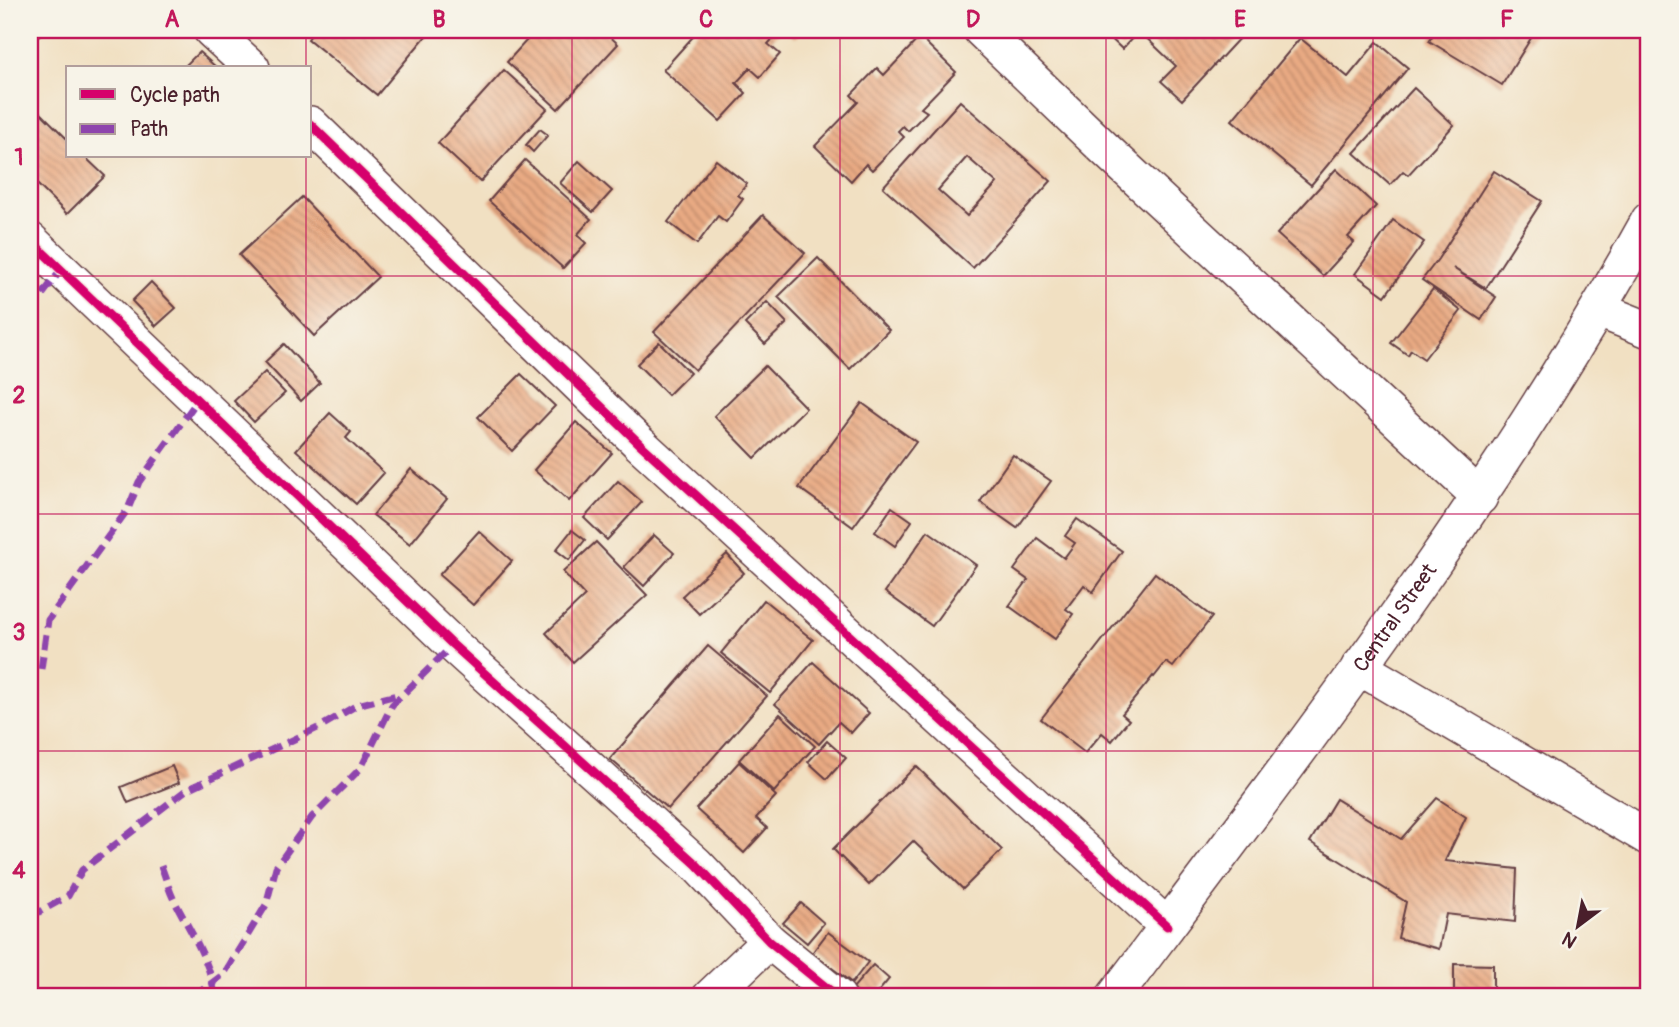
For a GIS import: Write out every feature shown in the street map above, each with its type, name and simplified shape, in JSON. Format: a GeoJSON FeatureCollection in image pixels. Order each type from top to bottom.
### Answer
{"type":"FeatureCollection","features":[{"type":"Feature","properties":{"kind":"street"},"geometry":{"type":"LineString","coordinates":[[211,30],[250,66]]}},
{"type":"Feature","properties":{"kind":"street"},"geometry":{"type":"LineString","coordinates":[[981,30],[1107,151],[1480,497]]}},
{"type":"Feature","properties":{"kind":"street"},"geometry":{"type":"LineString","coordinates":[[312,126],[640,443],[1167,926]]}},
{"type":"Feature","properties":{"kind":"street","name":"Central Street"},"geometry":{"type":"LineString","coordinates":[[1114,997],[1359,667],[1480,497],[1599,310],[1649,220]]}},
{"type":"Feature","properties":{"kind":"street"},"geometry":{"type":"LineString","coordinates":[[30,240],[453,645],[696,864],[769,941],[838,997]]}},
{"type":"Feature","properties":{"kind":"street"},"geometry":{"type":"LineString","coordinates":[[1599,310],[1649,330]]}},
{"type":"Feature","properties":{"kind":"street"},"geometry":{"type":"LineString","coordinates":[[1359,667],[1649,838]]}},
{"type":"Feature","properties":{"kind":"street"},"geometry":{"type":"LineString","coordinates":[[710,997],[769,941]]}},
{"type":"Feature","properties":{"kind":"building"},"geometry":{"type":"Polygon","coordinates":[[[30,30],[45,30],[30,44],[30,30]]]}},
{"type":"Feature","properties":{"kind":"building"},"geometry":{"type":"Polygon","coordinates":[[[315,30],[431,30],[377,95],[308,39],[315,30]]]}},
{"type":"Feature","properties":{"kind":"building"},"geometry":{"type":"Polygon","coordinates":[[[536,30],[603,30],[618,44],[558,109],[507,62],[536,30]]]}},
{"type":"Feature","properties":{"kind":"building"},"geometry":{"type":"Polygon","coordinates":[[[699,30],[781,30],[768,44],[780,54],[760,77],[750,68],[736,83],[746,93],[720,121],[663,70],[699,30]]]}},
{"type":"Feature","properties":{"kind":"building"},"geometry":{"type":"Polygon","coordinates":[[[785,30],[802,30],[795,38],[785,30]]]}},
{"type":"Feature","properties":{"kind":"building"},"geometry":{"type":"Polygon","coordinates":[[[1102,30],[1239,30],[1243,34],[1182,100],[1161,81],[1176,66],[1139,31],[1122,49],[1102,30]]]}},
{"type":"Feature","properties":{"kind":"building"},"geometry":{"type":"Polygon","coordinates":[[[1436,30],[1536,30],[1502,85],[1429,41],[1436,30]]]}},
{"type":"Feature","properties":{"kind":"building"},"geometry":{"type":"Polygon","coordinates":[[[920,37],[956,72],[921,108],[927,112],[908,131],[903,126],[898,131],[904,137],[872,170],[866,164],[851,181],[815,146],[858,102],[851,95],[877,68],[884,75],[920,37]]]}},
{"type":"Feature","properties":{"kind":"building"},"geometry":{"type":"Polygon","coordinates":[[[1300,38],[1348,77],[1377,42],[1408,68],[1311,185],[1232,120],[1300,38]]]}},
{"type":"Feature","properties":{"kind":"building"},"geometry":{"type":"Polygon","coordinates":[[[199,52],[215,66],[185,66],[199,52]]]}},
{"type":"Feature","properties":{"kind":"building"},"geometry":{"type":"Polygon","coordinates":[[[504,70],[547,109],[480,182],[438,143],[504,70]]]}},
{"type":"Feature","properties":{"kind":"building"},"geometry":{"type":"Polygon","coordinates":[[[1414,88],[1454,125],[1408,175],[1403,171],[1390,185],[1354,153],[1414,88]]]}},
{"type":"Feature","properties":{"kind":"building"},"geometry":{"type":"Polygon","coordinates":[[[960,101],[1051,181],[973,268],[883,187],[960,101]],[[967,157],[938,190],[967,216],[997,183],[967,157]]]}},
{"type":"Feature","properties":{"kind":"building"},"geometry":{"type":"Polygon","coordinates":[[[40,112],[66,138],[66,158],[86,158],[105,176],[67,214],[30,177],[30,122],[40,112]]]}},
{"type":"Feature","properties":{"kind":"building"},"geometry":{"type":"Polygon","coordinates":[[[540,129],[548,135],[533,152],[526,145],[540,129]]]}},
{"type":"Feature","properties":{"kind":"building"},"geometry":{"type":"Polygon","coordinates":[[[525,160],[591,219],[577,235],[586,243],[563,268],[489,201],[525,160]]]}},
{"type":"Feature","properties":{"kind":"building"},"geometry":{"type":"Polygon","coordinates":[[[716,160],[747,184],[738,195],[743,199],[726,222],[718,216],[697,244],[668,222],[716,160]]]}},
{"type":"Feature","properties":{"kind":"building"},"geometry":{"type":"Polygon","coordinates":[[[579,161],[612,191],[593,212],[560,183],[579,161]]]}},
{"type":"Feature","properties":{"kind":"building"},"geometry":{"type":"Polygon","coordinates":[[[1336,169],[1376,206],[1348,237],[1354,242],[1323,276],[1277,234],[1336,169]]]}},
{"type":"Feature","properties":{"kind":"building"},"geometry":{"type":"Polygon","coordinates":[[[1494,171],[1542,201],[1486,288],[1453,268],[1496,297],[1481,320],[1422,280],[1494,171]]]}},
{"type":"Feature","properties":{"kind":"building"},"geometry":{"type":"Polygon","coordinates":[[[302,197],[378,277],[314,336],[239,255],[302,197]]]}},
{"type":"Feature","properties":{"kind":"building"},"geometry":{"type":"Polygon","coordinates":[[[763,215],[805,253],[695,370],[654,332],[763,215]]]}},
{"type":"Feature","properties":{"kind":"building"},"geometry":{"type":"Polygon","coordinates":[[[1393,220],[1424,242],[1385,296],[1355,274],[1393,220]]]}},
{"type":"Feature","properties":{"kind":"building"},"geometry":{"type":"Polygon","coordinates":[[[818,258],[889,330],[850,369],[778,297],[818,258]]]}},
{"type":"Feature","properties":{"kind":"building"},"geometry":{"type":"Polygon","coordinates":[[[151,282],[176,308],[156,326],[132,301],[151,282]]]}},
{"type":"Feature","properties":{"kind":"building"},"geometry":{"type":"Polygon","coordinates":[[[1433,289],[1461,311],[1424,359],[1411,350],[1408,355],[1391,343],[1433,289]]]}},
{"type":"Feature","properties":{"kind":"building"},"geometry":{"type":"Polygon","coordinates":[[[767,302],[787,323],[765,344],[745,324],[767,302]]]}},
{"type":"Feature","properties":{"kind":"building"},"geometry":{"type":"Polygon","coordinates":[[[659,342],[690,373],[668,395],[637,364],[659,342]]]}},
{"type":"Feature","properties":{"kind":"building"},"geometry":{"type":"Polygon","coordinates":[[[284,344],[320,383],[301,401],[265,362],[284,344]]]}},
{"type":"Feature","properties":{"kind":"building"},"geometry":{"type":"Polygon","coordinates":[[[765,366],[806,408],[755,458],[714,416],[765,366]]]}},
{"type":"Feature","properties":{"kind":"building"},"geometry":{"type":"Polygon","coordinates":[[[265,372],[285,393],[254,422],[234,401],[265,372]]]}},
{"type":"Feature","properties":{"kind":"building"},"geometry":{"type":"Polygon","coordinates":[[[521,374],[555,406],[512,451],[478,417],[521,374]]]}},
{"type":"Feature","properties":{"kind":"building"},"geometry":{"type":"Polygon","coordinates":[[[862,403],[916,442],[853,527],[799,488],[862,403]]]}},
{"type":"Feature","properties":{"kind":"building"},"geometry":{"type":"Polygon","coordinates":[[[330,413],[351,432],[346,438],[384,473],[356,504],[296,450],[330,413]]]}},
{"type":"Feature","properties":{"kind":"building"},"geometry":{"type":"Polygon","coordinates":[[[576,422],[612,453],[569,501],[534,470],[576,422]]]}},
{"type":"Feature","properties":{"kind":"building"},"geometry":{"type":"Polygon","coordinates":[[[1013,455],[1051,481],[1017,528],[980,502],[1013,455]]]}},
{"type":"Feature","properties":{"kind":"building"},"geometry":{"type":"Polygon","coordinates":[[[411,469],[447,499],[410,544],[373,515],[411,469]]]}},
{"type":"Feature","properties":{"kind":"building"},"geometry":{"type":"Polygon","coordinates":[[[618,481],[642,502],[607,540],[584,518],[618,481]]]}},
{"type":"Feature","properties":{"kind":"building"},"geometry":{"type":"Polygon","coordinates":[[[892,507],[912,521],[895,546],[875,532],[892,507]]]}},
{"type":"Feature","properties":{"kind":"building"},"geometry":{"type":"Polygon","coordinates":[[[1077,519],[1122,551],[1093,592],[1084,585],[1066,609],[1073,614],[1055,639],[1009,606],[1028,580],[1014,570],[1037,538],[1064,558],[1075,543],[1065,536],[1077,519]]]}},
{"type":"Feature","properties":{"kind":"building"},"geometry":{"type":"Polygon","coordinates":[[[572,530],[585,540],[569,560],[556,550],[572,530]]]}},
{"type":"Feature","properties":{"kind":"building"},"geometry":{"type":"Polygon","coordinates":[[[479,531],[512,561],[473,605],[439,575],[479,531]]]}},
{"type":"Feature","properties":{"kind":"building"},"geometry":{"type":"Polygon","coordinates":[[[928,531],[976,565],[932,626],[885,592],[928,531]]]}},
{"type":"Feature","properties":{"kind":"building"},"geometry":{"type":"Polygon","coordinates":[[[654,535],[674,553],[644,586],[624,567],[654,535]]]}},
{"type":"Feature","properties":{"kind":"building"},"geometry":{"type":"Polygon","coordinates":[[[596,542],[647,595],[573,662],[546,633],[585,596],[563,572],[596,542]]]}},
{"type":"Feature","properties":{"kind":"building"},"geometry":{"type":"Polygon","coordinates":[[[727,554],[744,573],[699,614],[682,596],[727,554]]]}},
{"type":"Feature","properties":{"kind":"building"},"geometry":{"type":"Polygon","coordinates":[[[1155,573],[1212,617],[1173,667],[1166,662],[1122,714],[1129,720],[1112,741],[1102,733],[1085,753],[1041,719],[1155,573]]]}},
{"type":"Feature","properties":{"kind":"building"},"geometry":{"type":"Polygon","coordinates":[[[764,600],[813,640],[770,693],[721,653],[764,600]]]}},
{"type":"Feature","properties":{"kind":"building"},"geometry":{"type":"Polygon","coordinates":[[[708,646],[767,696],[668,809],[610,759],[708,646]]]}},
{"type":"Feature","properties":{"kind":"building"},"geometry":{"type":"Polygon","coordinates":[[[813,662],[869,713],[851,733],[839,722],[819,744],[775,704],[813,662]]]}},
{"type":"Feature","properties":{"kind":"building"},"geometry":{"type":"Polygon","coordinates":[[[780,714],[815,746],[774,792],[739,760],[780,714]]]}},
{"type":"Feature","properties":{"kind":"building"},"geometry":{"type":"Polygon","coordinates":[[[827,741],[846,758],[827,779],[808,762],[827,741]]]}},
{"type":"Feature","properties":{"kind":"building"},"geometry":{"type":"Polygon","coordinates":[[[739,762],[776,796],[756,818],[767,828],[744,853],[696,809],[739,762]]]}},
{"type":"Feature","properties":{"kind":"building"},"geometry":{"type":"Polygon","coordinates":[[[172,766],[179,783],[128,803],[121,787],[172,766]]]}},
{"type":"Feature","properties":{"kind":"building"},"geometry":{"type":"Polygon","coordinates":[[[916,766],[1002,850],[963,889],[913,841],[869,885],[833,849],[916,766]]]}},
{"type":"Feature","properties":{"kind":"building"},"geometry":{"type":"Polygon","coordinates":[[[1437,798],[1466,817],[1445,861],[1517,869],[1515,922],[1446,914],[1439,949],[1398,938],[1406,902],[1310,842],[1336,799],[1401,839],[1437,798]]]}},
{"type":"Feature","properties":{"kind":"building"},"geometry":{"type":"Polygon","coordinates":[[[801,903],[824,923],[807,943],[783,923],[801,903]]]}},
{"type":"Feature","properties":{"kind":"building"},"geometry":{"type":"Polygon","coordinates":[[[828,932],[868,962],[852,983],[812,953],[828,932]]]}},
{"type":"Feature","properties":{"kind":"building"},"geometry":{"type":"Polygon","coordinates":[[[1454,964],[1493,965],[1493,997],[1454,996],[1454,964]]]}},
{"type":"Feature","properties":{"kind":"building"},"geometry":{"type":"Polygon","coordinates":[[[873,965],[889,979],[874,997],[862,997],[852,989],[873,965]]]}},
{"type":"Feature","properties":{"kind":"marked path"},"geometry":{"type":"LineString","coordinates":[[30,311],[61,270]]}},
{"type":"Feature","properties":{"kind":"marked path"},"geometry":{"type":"LineString","coordinates":[[41,669],[48,620],[128,509],[139,482],[197,401]]}},
{"type":"Feature","properties":{"kind":"marked path"},"geometry":{"type":"LineString","coordinates":[[193,997],[224,974],[266,905],[276,867],[312,817],[361,768],[392,705],[453,645]]}},
{"type":"Feature","properties":{"kind":"marked path"},"geometry":{"type":"LineString","coordinates":[[30,917],[68,896],[82,870],[186,790],[320,727],[357,705],[401,694]]}},
{"type":"Feature","properties":{"kind":"marked path"},"geometry":{"type":"LineString","coordinates":[[161,866],[173,898],[205,960],[215,997]]}},
{"type":"Feature","properties":{"kind":"cycle path"},"geometry":{"type":"LineString","coordinates":[[312,126],[640,444],[1167,926]]}},
{"type":"Feature","properties":{"kind":"cycle path"},"geometry":{"type":"LineString","coordinates":[[30,240],[453,645],[696,864],[769,941],[838,997]]}}]}
